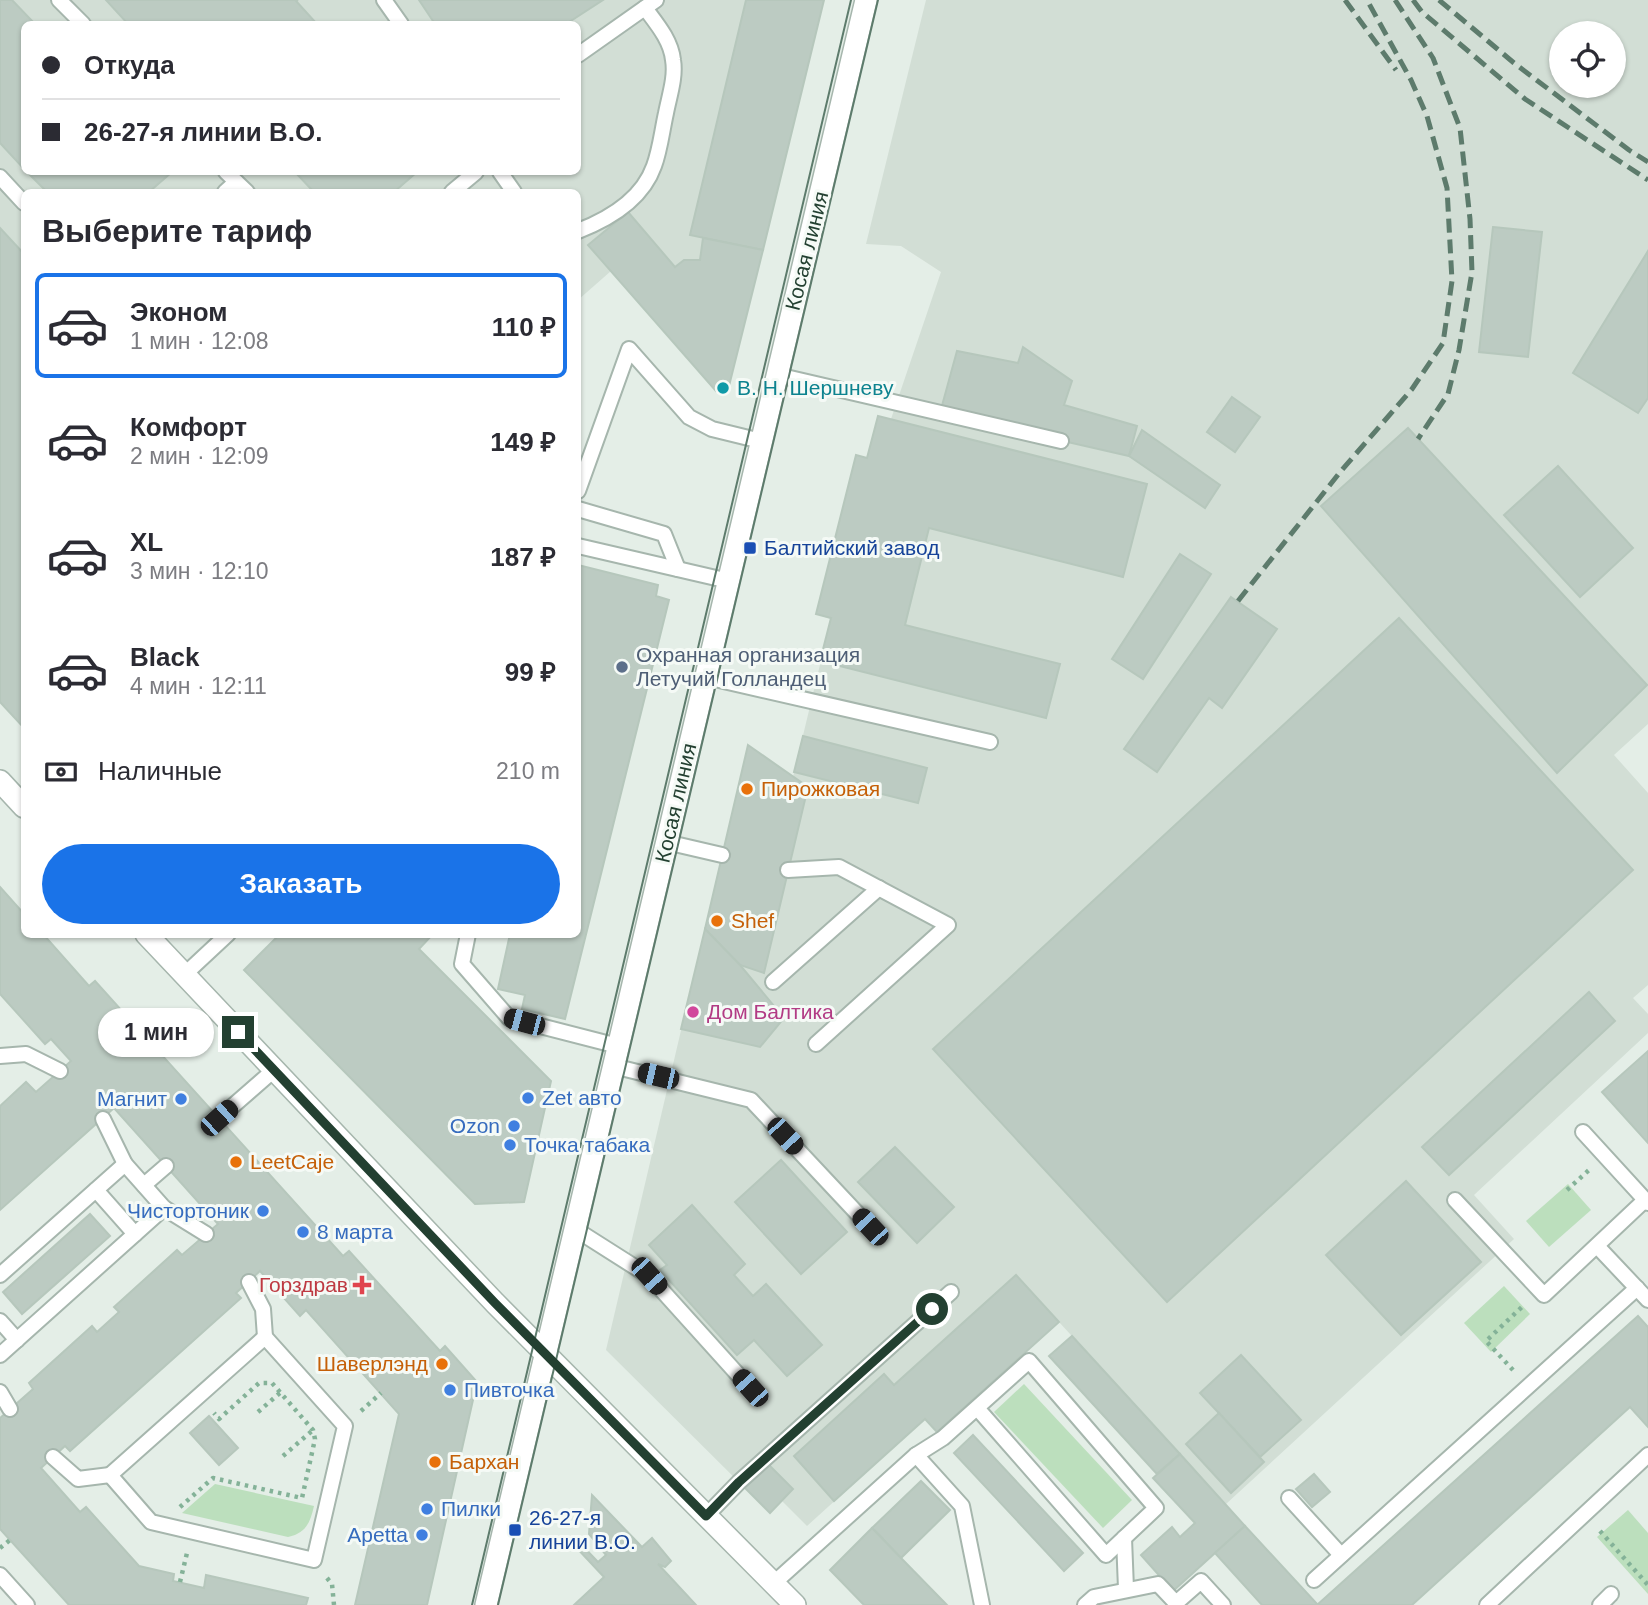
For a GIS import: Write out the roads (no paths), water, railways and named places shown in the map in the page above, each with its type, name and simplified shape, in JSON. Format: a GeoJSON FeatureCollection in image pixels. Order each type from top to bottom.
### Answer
{"type":"FeatureCollection","features":[{"type":"Feature","properties":{"kind":"street","name":"Косая линия"},"geometry":{"type":"LineString","coordinates":[[486,1605],[866,0]]}},
{"type":"Feature","properties":{"kind":"street"},"geometry":{"type":"LineString","coordinates":[[0,781],[21,804]]}},
{"type":"Feature","properties":{"kind":"street"},"geometry":{"type":"LineString","coordinates":[[150,938],[545,1353],[795,1605]]}},
{"type":"Feature","properties":{"kind":"lane"},"geometry":{"type":"LineString","coordinates":[[59,0],[80,21]]}},
{"type":"Feature","properties":{"kind":"lane"},"geometry":{"type":"LineString","coordinates":[[384,0],[399,21]]}},
{"type":"Feature","properties":{"kind":"lane"},"geometry":{"type":"LineString","coordinates":[[581,53],[651,4],[674,60],[671,89],[654,166],[646,184],[631,200],[602,222],[581,230]]}},
{"type":"Feature","properties":{"kind":"lane"},"geometry":{"type":"LineString","coordinates":[[456,189],[472,175]]}},
{"type":"Feature","properties":{"kind":"lane"},"geometry":{"type":"LineString","coordinates":[[0,177],[21,201]]}},
{"type":"Feature","properties":{"kind":"lane"},"geometry":{"type":"LineString","coordinates":[[581,483],[629,349],[689,417],[712,429],[761,441]]}},
{"type":"Feature","properties":{"kind":"lane"},"geometry":{"type":"LineString","coordinates":[[777,375],[1061,441]]}},
{"type":"Feature","properties":{"kind":"lane"},"geometry":{"type":"LineString","coordinates":[[581,510],[664,534],[678,569]]}},
{"type":"Feature","properties":{"kind":"lane"},"geometry":{"type":"LineString","coordinates":[[581,547],[729,581]]}},
{"type":"Feature","properties":{"kind":"lane"},"geometry":{"type":"LineString","coordinates":[[706,677],[990,743]]}},
{"type":"Feature","properties":{"kind":"lane"},"geometry":{"type":"LineString","coordinates":[[666,842],[722,855]]}},
{"type":"Feature","properties":{"kind":"lane"},"geometry":{"type":"LineString","coordinates":[[788,870],[839,867],[948,925],[816,1044]]}},
{"type":"Feature","properties":{"kind":"lane"},"geometry":{"type":"LineString","coordinates":[[773,982],[879,888]]}},
{"type":"Feature","properties":{"kind":"lane"},"geometry":{"type":"LineString","coordinates":[[184,975],[224,938]]}},
{"type":"Feature","properties":{"kind":"lane"},"geometry":{"type":"LineString","coordinates":[[467,938],[461,964],[509,1018],[751,1100],[870,1227]]}},
{"type":"Feature","properties":{"kind":"lane"},"geometry":{"type":"LineString","coordinates":[[0,1056],[26,1054],[60,1071]]}},
{"type":"Feature","properties":{"kind":"lane"},"geometry":{"type":"LineString","coordinates":[[219,1118],[274,1070]]}},
{"type":"Feature","properties":{"kind":"lane"},"geometry":{"type":"LineString","coordinates":[[103,1119],[125,1164],[164,1208],[206,1234]]}},
{"type":"Feature","properties":{"kind":"lane"},"geometry":{"type":"LineString","coordinates":[[1455,1200],[1544,1295],[1647,1201],[1583,1132]]}},
{"type":"Feature","properties":{"kind":"lane"},"geometry":{"type":"LineString","coordinates":[[0,1275],[125,1164]]}},
{"type":"Feature","properties":{"kind":"lane"},"geometry":{"type":"LineString","coordinates":[[144,1185],[166,1166]]}},
{"type":"Feature","properties":{"kind":"lane"},"geometry":{"type":"LineString","coordinates":[[96,1190],[135,1234]]}},
{"type":"Feature","properties":{"kind":"lane"},"geometry":{"type":"LineString","coordinates":[[0,1354],[164,1208]]}},
{"type":"Feature","properties":{"kind":"lane"},"geometry":{"type":"LineString","coordinates":[[575,1229],[649,1276],[750,1388]]}},
{"type":"Feature","properties":{"kind":"lane"},"geometry":{"type":"LineString","coordinates":[[1597,1246],[1648,1300]]}},
{"type":"Feature","properties":{"kind":"lane"},"geometry":{"type":"LineString","coordinates":[[110,1475],[151,1522],[314,1560],[345,1426],[265,1337],[263,1309],[249,1282]]}},
{"type":"Feature","properties":{"kind":"lane"},"geometry":{"type":"LineString","coordinates":[[1314,1580],[1637,1288]]}},
{"type":"Feature","properties":{"kind":"lane"},"geometry":{"type":"LineString","coordinates":[[706,1516],[739,1482],[951,1292]]}},
{"type":"Feature","properties":{"kind":"lane"},"geometry":{"type":"LineString","coordinates":[[0,1321],[17,1340]]}},
{"type":"Feature","properties":{"kind":"lane"},"geometry":{"type":"LineString","coordinates":[[53,1457],[78,1479],[110,1475],[265,1337]]}},
{"type":"Feature","properties":{"kind":"lane"},"geometry":{"type":"LineString","coordinates":[[774,1583],[916,1455],[943,1438],[1029,1361],[1156,1508],[1106,1555],[977,1408]]}},
{"type":"Feature","properties":{"kind":"lane"},"geometry":{"type":"LineString","coordinates":[[0,1392],[10,1409]]}},
{"type":"Feature","properties":{"kind":"lane"},"geometry":{"type":"LineString","coordinates":[[916,1455],[962,1506],[982,1605]]}},
{"type":"Feature","properties":{"kind":"lane"},"geometry":{"type":"LineString","coordinates":[[1487,1605],[1584,1514],[1646,1461]]}},
{"type":"Feature","properties":{"kind":"lane"},"geometry":{"type":"LineString","coordinates":[[1289,1498],[1342,1555]]}},
{"type":"Feature","properties":{"kind":"lane"},"geometry":{"type":"LineString","coordinates":[[1124,1538],[1126,1589]]}},
{"type":"Feature","properties":{"kind":"lane"},"geometry":{"type":"LineString","coordinates":[[0,1575],[27,1605]]}},
{"type":"Feature","properties":{"kind":"lane"},"geometry":{"type":"LineString","coordinates":[[1085,1605],[1094,1597],[1158,1584],[1176,1603],[1201,1581],[1223,1605]]}},
{"type":"Feature","properties":{"kind":"lane"},"geometry":{"type":"LineString","coordinates":[[1600,1605],[1611,1594]]}},
{"type":"Feature","properties":{"kind":"tram line"},"geometry":{"type":"LineString","coordinates":[[472,1605],[851,0]]}},
{"type":"Feature","properties":{"kind":"tram line"},"geometry":{"type":"LineString","coordinates":[[498,1605],[878,0]]}},
{"type":"Feature","properties":{"kind":"railway"},"geometry":{"type":"LineString","coordinates":[[1345,0],[1396,70]]}},
{"type":"Feature","properties":{"kind":"railway"},"geometry":{"type":"LineString","coordinates":[[1238,601],[1341,471],[1412,389],[1443,343],[1452,281],[1447,188],[1427,116],[1411,80],[1367,0]]}},
{"type":"Feature","properties":{"kind":"railway"},"geometry":{"type":"LineString","coordinates":[[1395,0],[1433,58],[1460,128],[1470,219],[1472,272],[1459,350],[1448,394],[1418,439]]}},
{"type":"Feature","properties":{"kind":"railway"},"geometry":{"type":"LineString","coordinates":[[1413,0],[1422,12],[1525,99],[1648,180]]}},
{"type":"Feature","properties":{"kind":"railway"},"geometry":{"type":"LineString","coordinates":[[1439,0],[1514,63],[1648,162]]}},
{"type":"Feature","properties":{"kind":"place","name":"В. Н. Шершневу"},"geometry":{"type":"Point","coordinates":[723,388]}},
{"type":"Feature","properties":{"kind":"place","name":"Балтийский завод"},"geometry":{"type":"Point","coordinates":[750,548]}},
{"type":"Feature","properties":{"kind":"place","name":"Охранная организация Летучий Голландец"},"geometry":{"type":"Point","coordinates":[622,667]}},
{"type":"Feature","properties":{"kind":"place","name":"Пирожковая"},"geometry":{"type":"Point","coordinates":[747,789]}},
{"type":"Feature","properties":{"kind":"place","name":"Shef"},"geometry":{"type":"Point","coordinates":[717,921]}},
{"type":"Feature","properties":{"kind":"place","name":"Дом Балтика"},"geometry":{"type":"Point","coordinates":[693,1012]}},
{"type":"Feature","properties":{"kind":"place","name":"Zet авто"},"geometry":{"type":"Point","coordinates":[528,1098]}},
{"type":"Feature","properties":{"kind":"place","name":"Магнит"},"geometry":{"type":"Point","coordinates":[181,1099]}},
{"type":"Feature","properties":{"kind":"place","name":"Ozon"},"geometry":{"type":"Point","coordinates":[514,1126]}},
{"type":"Feature","properties":{"kind":"place","name":"Точка табака"},"geometry":{"type":"Point","coordinates":[510,1145]}},
{"type":"Feature","properties":{"kind":"place","name":"LeetCaje"},"geometry":{"type":"Point","coordinates":[236,1162]}},
{"type":"Feature","properties":{"kind":"place","name":"Чистортоник"},"geometry":{"type":"Point","coordinates":[263,1211]}},
{"type":"Feature","properties":{"kind":"place","name":"8 марта"},"geometry":{"type":"Point","coordinates":[303,1232]}},
{"type":"Feature","properties":{"kind":"place","name":"Горздрав"},"geometry":{"type":"Point","coordinates":[362,1285]}},
{"type":"Feature","properties":{"kind":"place","name":"Шаверлэнд"},"geometry":{"type":"Point","coordinates":[442,1364]}},
{"type":"Feature","properties":{"kind":"place","name":"Пивточка"},"geometry":{"type":"Point","coordinates":[450,1390]}},
{"type":"Feature","properties":{"kind":"place","name":"Бархан"},"geometry":{"type":"Point","coordinates":[435,1462]}},
{"type":"Feature","properties":{"kind":"place","name":"Пилки"},"geometry":{"type":"Point","coordinates":[427,1509]}},
{"type":"Feature","properties":{"kind":"place","name":"26-27-я линии В.О."},"geometry":{"type":"Point","coordinates":[515,1530]}},
{"type":"Feature","properties":{"kind":"place","name":"Apetta"},"geometry":{"type":"Point","coordinates":[422,1535]}}]}
